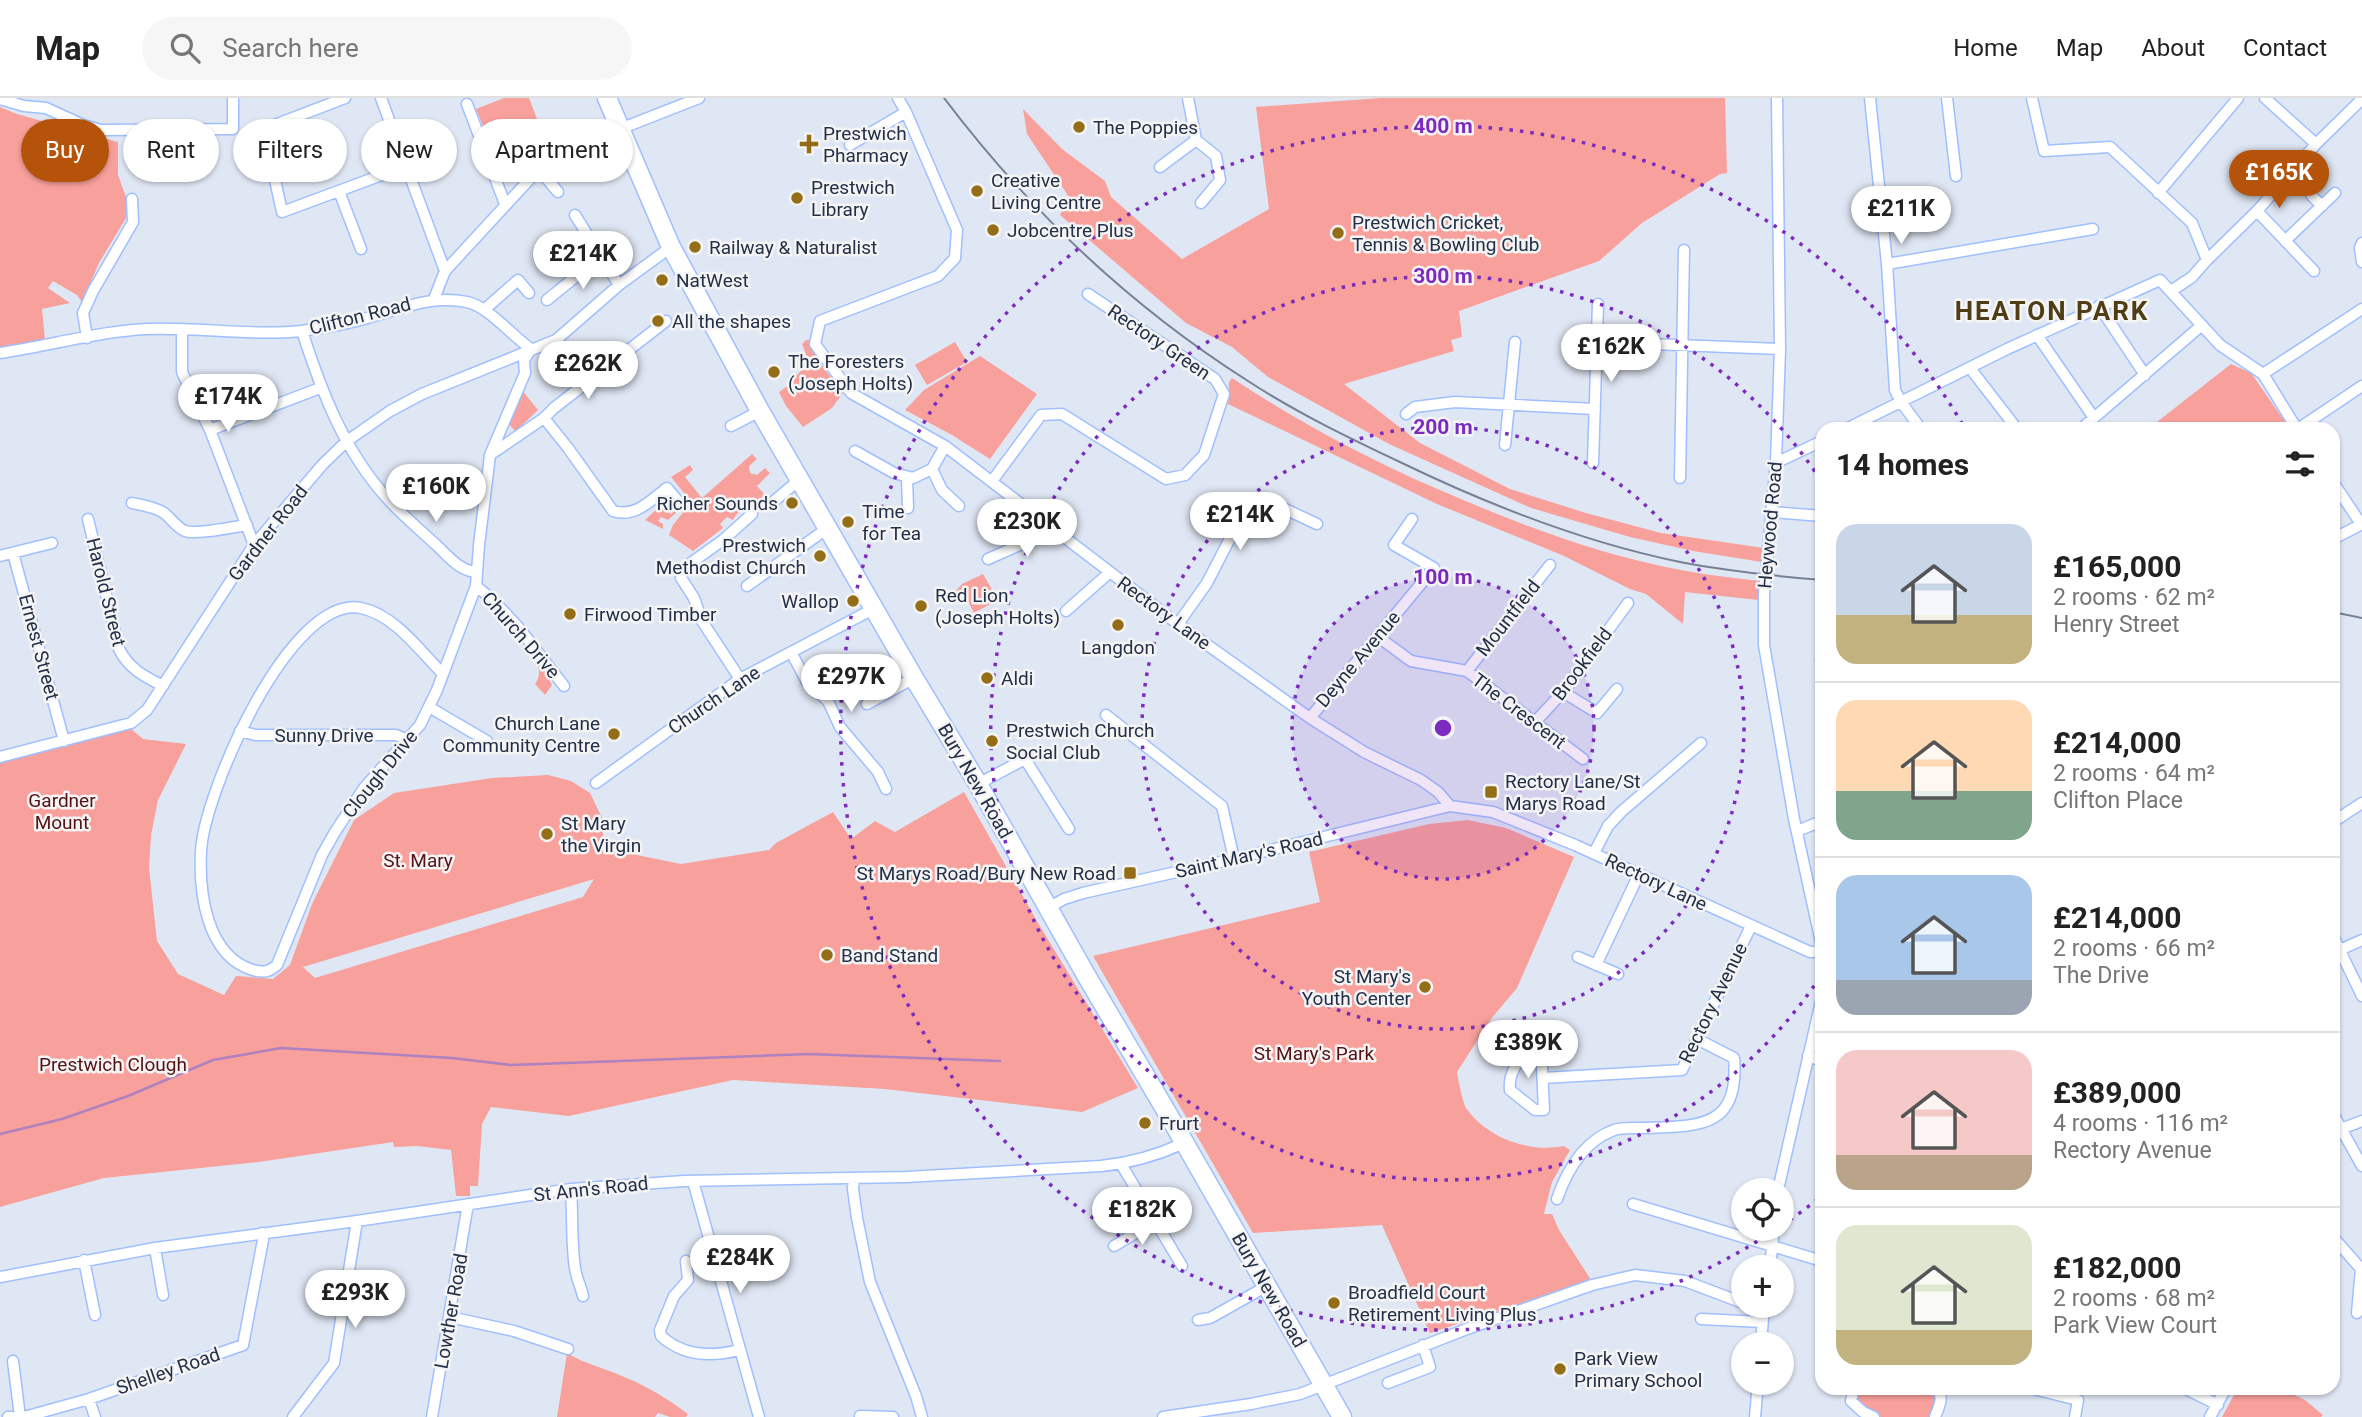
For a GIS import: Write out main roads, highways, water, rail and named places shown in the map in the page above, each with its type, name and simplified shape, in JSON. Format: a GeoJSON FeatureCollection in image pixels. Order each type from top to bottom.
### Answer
{"type":"FeatureCollection","features":[{"type":"Feature","properties":{"kind":"highway","name":"Bury New Road"},"geometry":{"type":"LineString","coordinates":[[607,98],[671,247],[760,411],[1342,1417]]}},
{"type":"Feature","properties":{"kind":"waterway"},"geometry":{"type":"LineString","coordinates":[[0,1134],[62,1119],[128,1096],[213,1060],[281,1048],[452,1058],[511,1065],[809,1054],[1000,1061]]}},
{"type":"Feature","properties":{"kind":"tram line"},"geometry":{"type":"LineString","coordinates":[[944,98],[1010,179],[1046,217],[1122,288],[1205,352],[1304,414],[1469,494],[1573,533],[1680,562],[1815,579]]}},
{"type":"Feature","properties":{"kind":"tram line"},"geometry":{"type":"LineString","coordinates":[[2340,613],[2362,618]]}},
{"type":"Feature","properties":{"kind":"place","name":"The Poppies"},"geometry":{"type":"Point","coordinates":[1079,127]}},
{"type":"Feature","properties":{"kind":"place","name":"Prestwich Pharmacy"},"geometry":{"type":"Point","coordinates":[809,144]}},
{"type":"Feature","properties":{"kind":"place","name":"Creative Living Centre"},"geometry":{"type":"Point","coordinates":[977,191]}},
{"type":"Feature","properties":{"kind":"place","name":"Prestwich Library"},"geometry":{"type":"Point","coordinates":[797,198]}},
{"type":"Feature","properties":{"kind":"place","name":"Jobcentre Plus"},"geometry":{"type":"Point","coordinates":[993,230]}},
{"type":"Feature","properties":{"kind":"place","name":"Prestwich Cricket, Tennis & Bowling Club"},"geometry":{"type":"Point","coordinates":[1338,233]}},
{"type":"Feature","properties":{"kind":"place","name":"Railway & Naturalist"},"geometry":{"type":"Point","coordinates":[695,247]}},
{"type":"Feature","properties":{"kind":"place","name":"NatWest"},"geometry":{"type":"Point","coordinates":[662,280]}},
{"type":"Feature","properties":{"kind":"place","name":"All the shapes"},"geometry":{"type":"Point","coordinates":[658,321]}},
{"type":"Feature","properties":{"kind":"place","name":"The Foresters (Joseph Holts)"},"geometry":{"type":"Point","coordinates":[774,372]}},
{"type":"Feature","properties":{"kind":"place","name":"Richer Sounds"},"geometry":{"type":"Point","coordinates":[792,503]}},
{"type":"Feature","properties":{"kind":"place","name":"Time for Tea"},"geometry":{"type":"Point","coordinates":[848,522]}},
{"type":"Feature","properties":{"kind":"place","name":"Prestwich Methodist Church"},"geometry":{"type":"Point","coordinates":[820,556]}},
{"type":"Feature","properties":{"kind":"place","name":"Wallop"},"geometry":{"type":"Point","coordinates":[853,601]}},
{"type":"Feature","properties":{"kind":"place","name":"Red Lion (Joseph Holts)"},"geometry":{"type":"Point","coordinates":[921,606]}},
{"type":"Feature","properties":{"kind":"place","name":"Firwood Timber"},"geometry":{"type":"Point","coordinates":[570,614]}},
{"type":"Feature","properties":{"kind":"place","name":"Langdon"},"geometry":{"type":"Point","coordinates":[1118,625]}},
{"type":"Feature","properties":{"kind":"place","name":"Aldi"},"geometry":{"type":"Point","coordinates":[987,678]}},
{"type":"Feature","properties":{"kind":"place","name":"Church Lane Community Centre"},"geometry":{"type":"Point","coordinates":[614,734]}},
{"type":"Feature","properties":{"kind":"place","name":"Prestwich Church Social Club"},"geometry":{"type":"Point","coordinates":[992,741]}},
{"type":"Feature","properties":{"kind":"place","name":"Rectory Lane/St Marys Road"},"geometry":{"type":"Point","coordinates":[1491,792]}},
{"type":"Feature","properties":{"kind":"place","name":"St Mary the Virgin"},"geometry":{"type":"Point","coordinates":[547,834]}},
{"type":"Feature","properties":{"kind":"place","name":"St Marys Road/Bury New Road"},"geometry":{"type":"Point","coordinates":[1130,873]}},
{"type":"Feature","properties":{"kind":"place","name":"Band Stand"},"geometry":{"type":"Point","coordinates":[827,955]}},
{"type":"Feature","properties":{"kind":"place","name":"St Mary's Youth Center"},"geometry":{"type":"Point","coordinates":[1425,987]}},
{"type":"Feature","properties":{"kind":"place","name":"Frurt"},"geometry":{"type":"Point","coordinates":[1145,1123]}},
{"type":"Feature","properties":{"kind":"place","name":"Broadfield Court Retirement Living Plus"},"geometry":{"type":"Point","coordinates":[1334,1303]}},
{"type":"Feature","properties":{"kind":"place","name":"Park View Primary School"},"geometry":{"type":"Point","coordinates":[1560,1369]}},
{"type":"Feature","properties":{"kind":"district","name":"HEATON PARK"},"geometry":{"type":"Point","coordinates":[2052,311]}},
{"type":"Feature","properties":{"kind":"park label","name":"Gardner Mount"},"geometry":{"type":"Point","coordinates":[62,811]}},
{"type":"Feature","properties":{"kind":"park label","name":"St. Mary"},"geometry":{"type":"Point","coordinates":[418,860]}},
{"type":"Feature","properties":{"kind":"park label","name":"St Mary's Park"},"geometry":{"type":"Point","coordinates":[1314,1053]}},
{"type":"Feature","properties":{"kind":"park label","name":"Prestwich Clough"},"geometry":{"type":"Point","coordinates":[113,1064]}}]}
